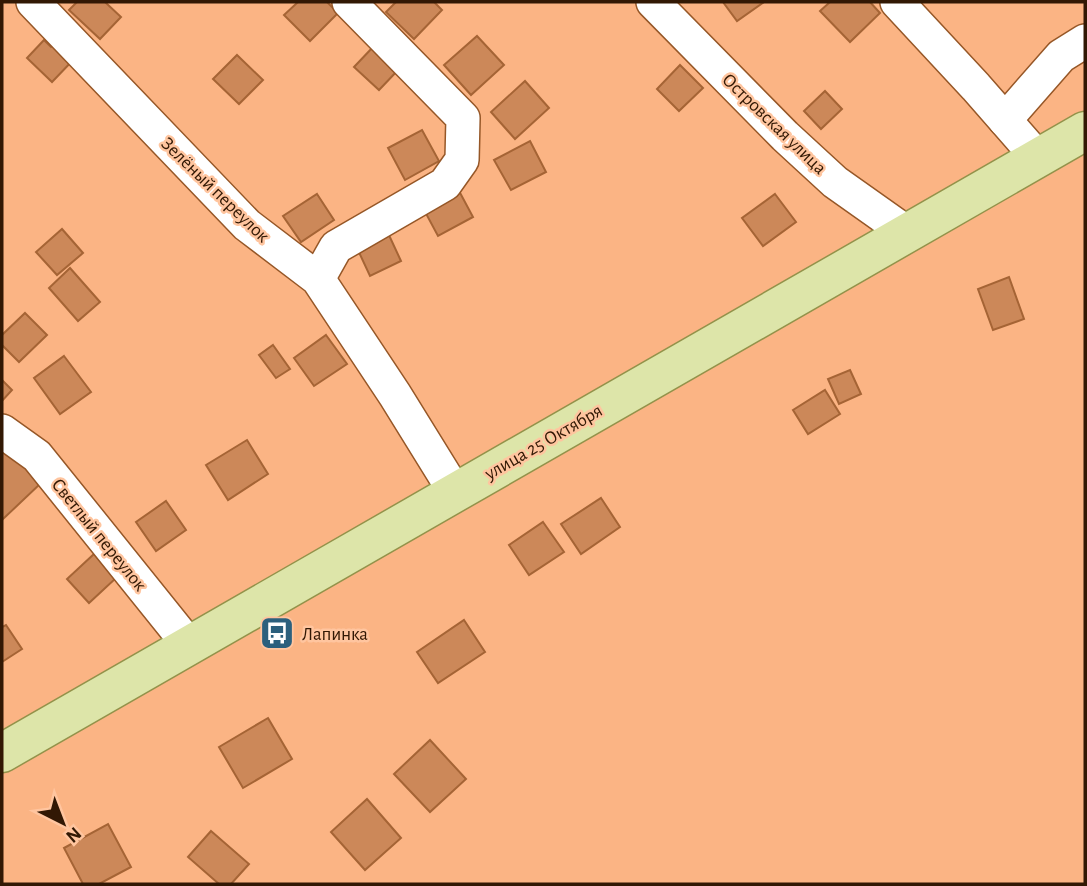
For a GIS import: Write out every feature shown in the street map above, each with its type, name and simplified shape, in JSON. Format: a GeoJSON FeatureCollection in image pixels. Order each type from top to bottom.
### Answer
{"type":"FeatureCollection","features":[{"type":"Feature","properties":{"kind":"main road","name":"улица 25 Октября"},"geometry":{"type":"LineString","coordinates":[[2,754],[1085,131]]}},
{"type":"Feature","properties":{"kind":"street","name":"Зелёный переулок"},"geometry":{"type":"LineString","coordinates":[[33,2],[247,225],[317,279],[395,395],[455,492]]}},
{"type":"Feature","properties":{"kind":"street"},"geometry":{"type":"LineString","coordinates":[[317,279],[336,247],[445,184],[462,160],[463,118],[349,2]]}},
{"type":"Feature","properties":{"kind":"street","name":"Островская улица"},"geometry":{"type":"LineString","coordinates":[[653,2],[785,136],[835,182],[907,233]]}},
{"type":"Feature","properties":{"kind":"street"},"geometry":{"type":"LineString","coordinates":[[897,2],[1039,159]]}},
{"type":"Feature","properties":{"kind":"street"},"geometry":{"type":"LineString","coordinates":[[1005,120],[1061,56],[1085,41]]}},
{"type":"Feature","properties":{"kind":"street","name":"Светлый переулок"},"geometry":{"type":"LineString","coordinates":[[2,431],[37,456],[189,645]]}},
{"type":"Feature","properties":{"kind":"building"},"geometry":{"type":"Polygon","coordinates":[[[77,2],[105,2],[121,17],[100,39],[69,10],[77,2]]]}},
{"type":"Feature","properties":{"kind":"building"},"geometry":{"type":"Polygon","coordinates":[[[298,2],[327,2],[338,13],[310,41],[284,15],[298,2]]]}},
{"type":"Feature","properties":{"kind":"building"},"geometry":{"type":"Polygon","coordinates":[[[396,2],[434,2],[442,10],[414,39],[386,12],[396,2]]]}},
{"type":"Feature","properties":{"kind":"building"},"geometry":{"type":"Polygon","coordinates":[[[723,2],[764,2],[737,21],[723,2]]]}},
{"type":"Feature","properties":{"kind":"building"},"geometry":{"type":"Polygon","coordinates":[[[830,2],[870,2],[880,13],[850,42],[820,11],[830,2]]]}},
{"type":"Feature","properties":{"kind":"building"},"geometry":{"type":"Polygon","coordinates":[[[477,36],[504,65],[471,95],[444,65],[477,36]]]}},
{"type":"Feature","properties":{"kind":"building"},"geometry":{"type":"Polygon","coordinates":[[[44,40],[51,47],[59,40],[76,57],[52,82],[27,58],[44,40]]]}},
{"type":"Feature","properties":{"kind":"building"},"geometry":{"type":"Polygon","coordinates":[[[374,46],[399,69],[379,90],[354,67],[374,46]]]}},
{"type":"Feature","properties":{"kind":"building"},"geometry":{"type":"Polygon","coordinates":[[[237,55],[263,80],[239,104],[213,79],[237,55]]]}},
{"type":"Feature","properties":{"kind":"building"},"geometry":{"type":"Polygon","coordinates":[[[680,65],[703,88],[679,111],[657,89],[680,65]]]}},
{"type":"Feature","properties":{"kind":"building"},"geometry":{"type":"Polygon","coordinates":[[[525,81],[549,108],[515,139],[491,112],[525,81]]]}},
{"type":"Feature","properties":{"kind":"building"},"geometry":{"type":"Polygon","coordinates":[[[825,91],[842,109],[821,129],[804,111],[825,91]]]}},
{"type":"Feature","properties":{"kind":"building"},"geometry":{"type":"Polygon","coordinates":[[[422,130],[439,161],[405,180],[388,148],[422,130]]]}},
{"type":"Feature","properties":{"kind":"building"},"geometry":{"type":"Polygon","coordinates":[[[530,141],[546,172],[511,190],[494,160],[530,141]]]}},
{"type":"Feature","properties":{"kind":"building"},"geometry":{"type":"Polygon","coordinates":[[[458,189],[473,217],[438,236],[423,208],[458,189]]]}},
{"type":"Feature","properties":{"kind":"building"},"geometry":{"type":"Polygon","coordinates":[[[317,194],[334,220],[301,242],[283,216],[317,194]]]}},
{"type":"Feature","properties":{"kind":"building"},"geometry":{"type":"Polygon","coordinates":[[[775,194],[796,222],[763,246],[742,218],[775,194]]]}},
{"type":"Feature","properties":{"kind":"building"},"geometry":{"type":"Polygon","coordinates":[[[62,229],[83,253],[57,275],[36,252],[62,229]]]}},
{"type":"Feature","properties":{"kind":"building"},"geometry":{"type":"Polygon","coordinates":[[[388,233],[401,261],[370,276],[357,248],[388,233]]]}},
{"type":"Feature","properties":{"kind":"building"},"geometry":{"type":"Polygon","coordinates":[[[70,268],[100,302],[78,321],[49,288],[70,268]]]}},
{"type":"Feature","properties":{"kind":"building"},"geometry":{"type":"Polygon","coordinates":[[[1009,277],[1024,319],[993,330],[978,289],[1009,277]]]}},
{"type":"Feature","properties":{"kind":"building"},"geometry":{"type":"Polygon","coordinates":[[[25,313],[47,335],[19,362],[2,345],[2,335],[25,313]]]}},
{"type":"Feature","properties":{"kind":"building"},"geometry":{"type":"Polygon","coordinates":[[[326,335],[347,364],[314,386],[294,358],[326,335]]]}},
{"type":"Feature","properties":{"kind":"building"},"geometry":{"type":"Polygon","coordinates":[[[273,345],[290,369],[276,378],[259,355],[273,345]]]}},
{"type":"Feature","properties":{"kind":"building"},"geometry":{"type":"Polygon","coordinates":[[[64,356],[91,392],[60,414],[34,378],[64,356]]]}},
{"type":"Feature","properties":{"kind":"building"},"geometry":{"type":"Polygon","coordinates":[[[850,370],[861,394],[839,404],[828,379],[850,370]]]}},
{"type":"Feature","properties":{"kind":"building"},"geometry":{"type":"Polygon","coordinates":[[[2,380],[12,390],[2,401],[2,380]]]}},
{"type":"Feature","properties":{"kind":"building"},"geometry":{"type":"Polygon","coordinates":[[[825,390],[840,414],[808,434],[793,410],[825,390]]]}},
{"type":"Feature","properties":{"kind":"building"},"geometry":{"type":"Polygon","coordinates":[[[247,440],[268,474],[228,500],[206,465],[247,440]]]}},
{"type":"Feature","properties":{"kind":"building"},"geometry":{"type":"Polygon","coordinates":[[[2,443],[40,484],[2,520],[2,443]]]}},
{"type":"Feature","properties":{"kind":"building"},"geometry":{"type":"Polygon","coordinates":[[[601,498],[620,527],[581,554],[561,524],[601,498]]]}},
{"type":"Feature","properties":{"kind":"building"},"geometry":{"type":"Polygon","coordinates":[[[166,501],[186,530],[156,551],[136,522],[166,501]]]}},
{"type":"Feature","properties":{"kind":"building"},"geometry":{"type":"Polygon","coordinates":[[[543,522],[564,552],[529,575],[509,545],[543,522]]]}},
{"type":"Feature","properties":{"kind":"building"},"geometry":{"type":"Polygon","coordinates":[[[94,554],[116,578],[89,603],[67,579],[94,554]]]}},
{"type":"Feature","properties":{"kind":"building"},"geometry":{"type":"Polygon","coordinates":[[[464,620],[485,652],[438,683],[417,652],[464,620]]]}},
{"type":"Feature","properties":{"kind":"building"},"geometry":{"type":"Polygon","coordinates":[[[6,625],[22,649],[2,662],[2,627],[6,625]]]}},
{"type":"Feature","properties":{"kind":"building"},"geometry":{"type":"Polygon","coordinates":[[[268,718],[292,759],[243,788],[219,747],[268,718]]]}},
{"type":"Feature","properties":{"kind":"building"},"geometry":{"type":"Polygon","coordinates":[[[430,740],[466,779],[430,812],[394,774],[430,740]]]}},
{"type":"Feature","properties":{"kind":"building"},"geometry":{"type":"Polygon","coordinates":[[[367,799],[401,838],[365,870],[331,832],[367,799]]]}},
{"type":"Feature","properties":{"kind":"building"},"geometry":{"type":"Polygon","coordinates":[[[108,824],[131,867],[99,884],[83,884],[64,848],[108,824]]]}},
{"type":"Feature","properties":{"kind":"building"},"geometry":{"type":"Polygon","coordinates":[[[211,831],[249,864],[231,884],[219,884],[188,857],[211,831]]]}},
{"type":"Feature","properties":{"kind":"place","name":"Лапинка"},"geometry":{"type":"Point","coordinates":[277,633]}}]}
